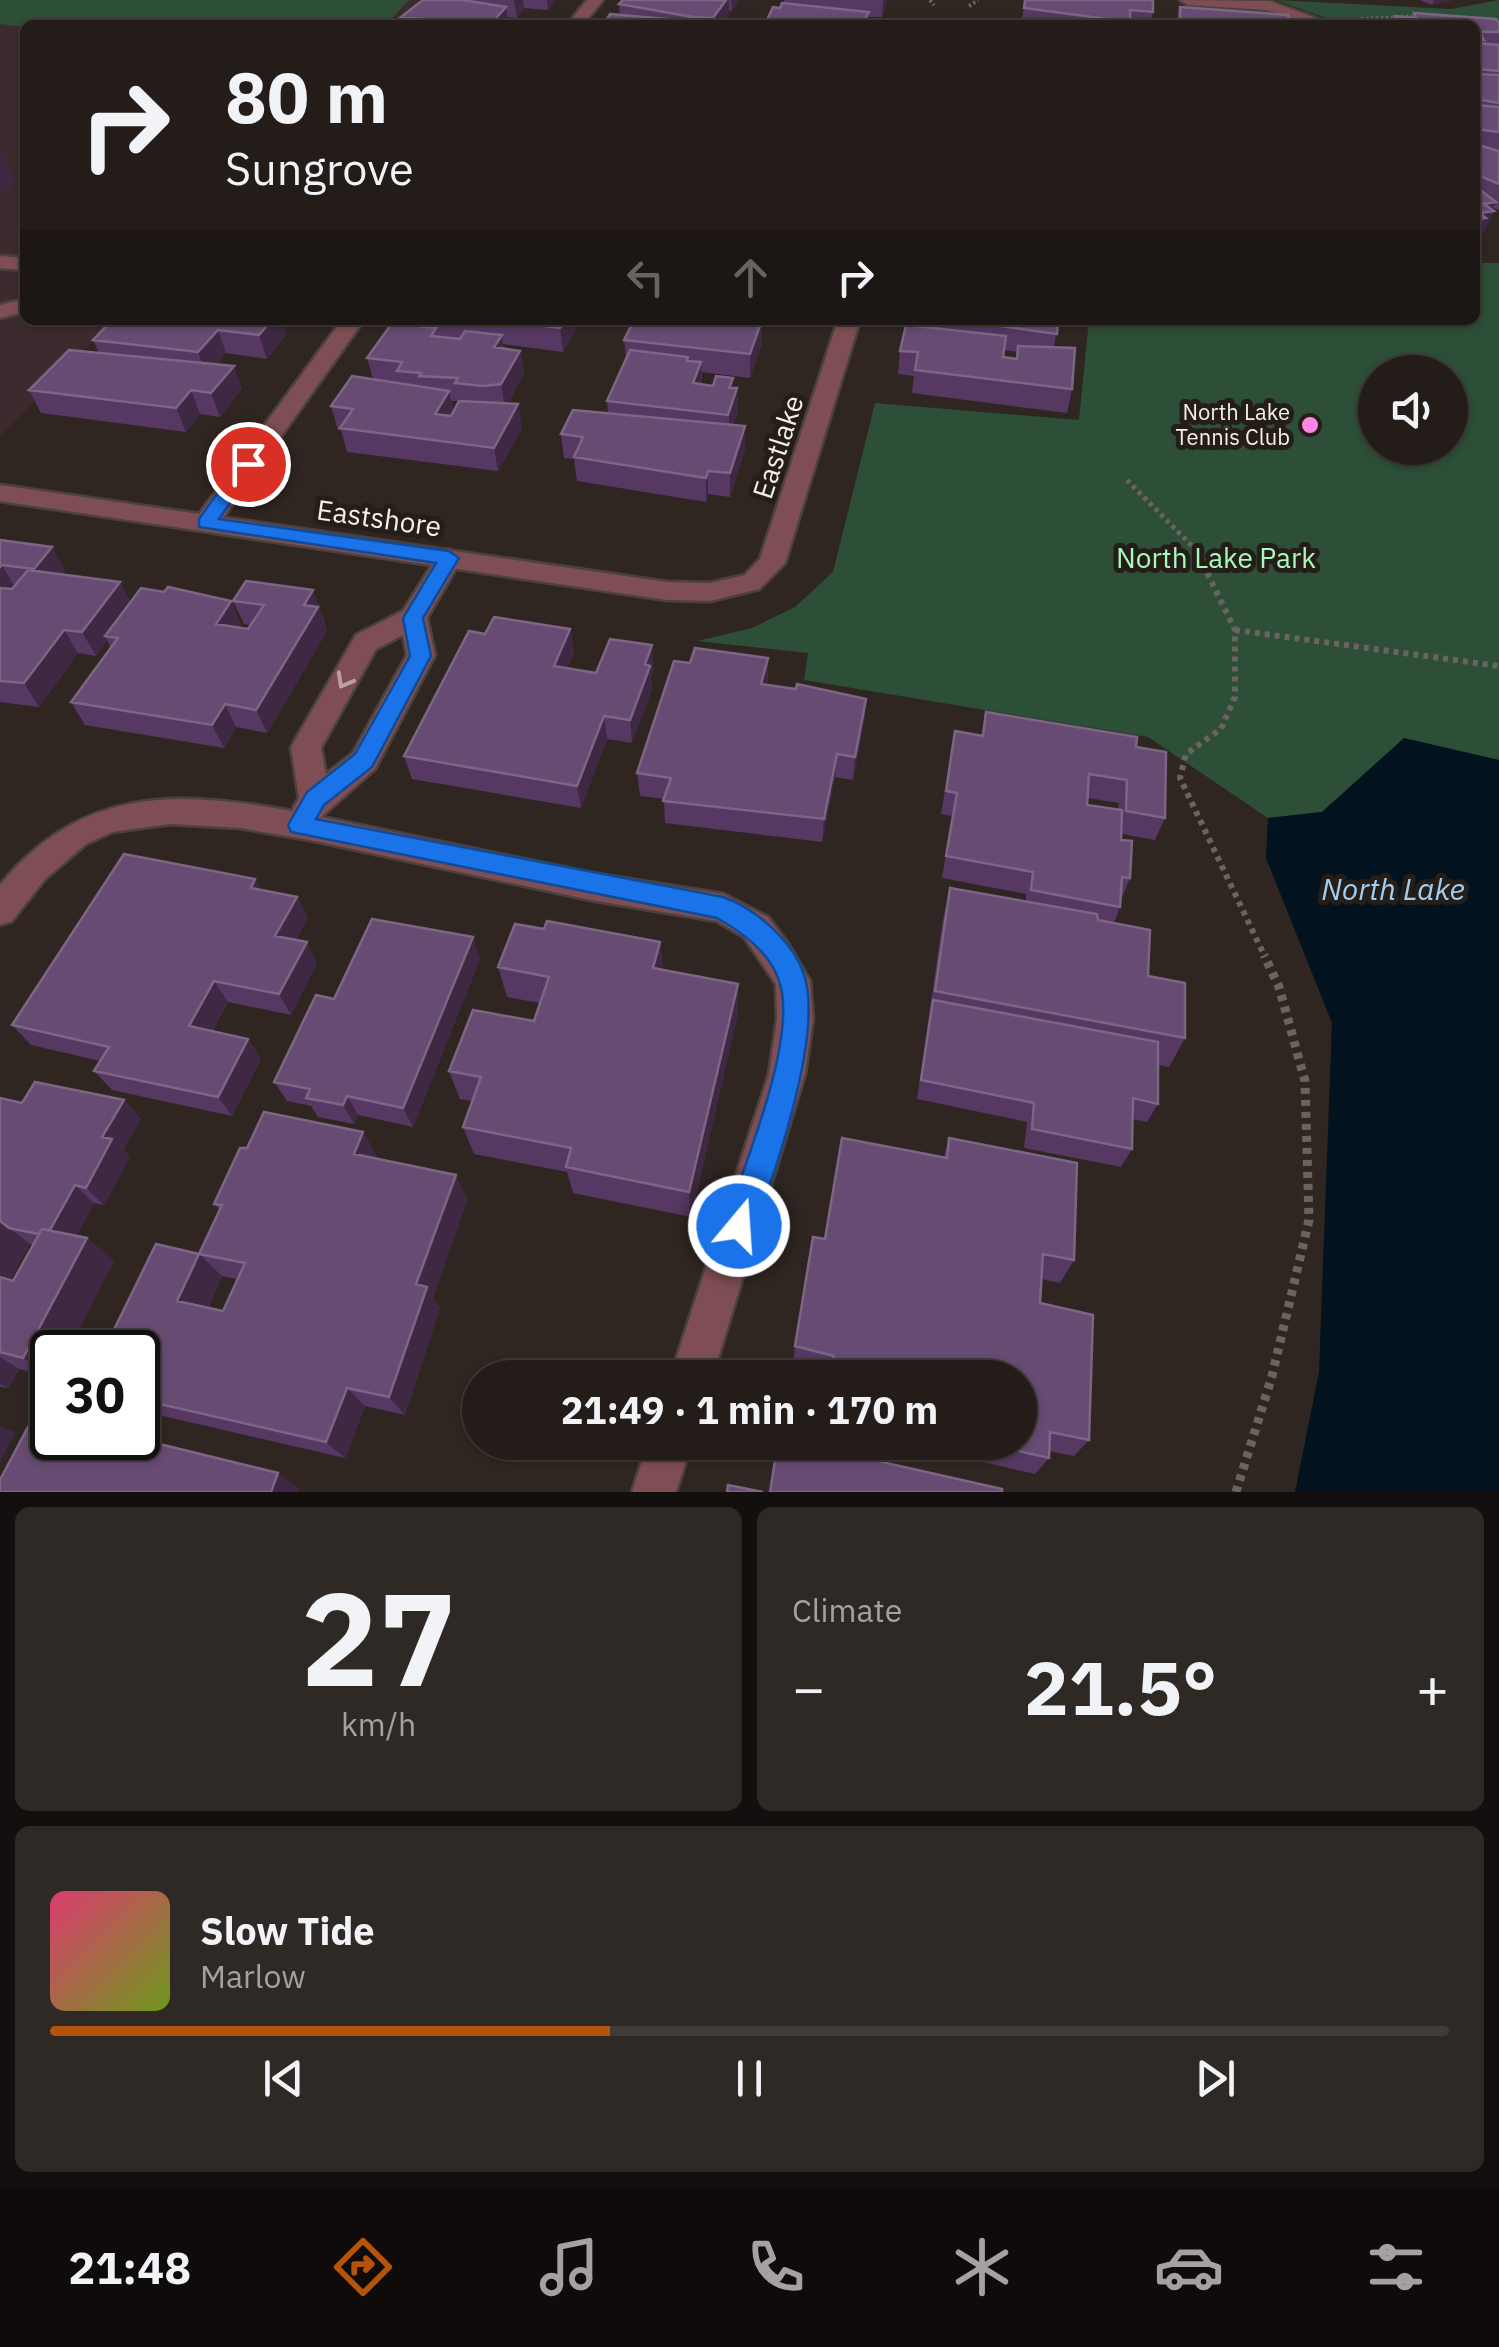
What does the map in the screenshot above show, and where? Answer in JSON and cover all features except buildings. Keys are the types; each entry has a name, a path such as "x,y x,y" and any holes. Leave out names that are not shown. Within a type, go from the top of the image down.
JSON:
{"street":[{"path":"579,20 596,0"},
{"path":"1188,0 1269,6 1314,20"},
{"path":"206,523 349,325"},
{"name":"Eastlake","path":"750,583 772,563 847,325"},
{"name":"Eastshore","path":"0,493 667,591 710,592 750,583"},
{"path":"307,812 306,748 366,642 413,618 449,558"},
{"path":"307,812 364,761 421,656 413,618"},
{"path":"0,911 36,864 70,838 108,820 144,814 307,812 723,908 756,927 793,982 795,1019 788,1074 697,1360"},
{"path":"654,1492 664,1460"}],"path":[{"path":"970,6 978,0"},
{"path":"1378,20 1429,16"},
{"path":"1127,480 1193,545 1235,630 1235,697 1221,729 1186,754 1180,778 1279,987 1306,1081 1309,1220 1272,1376 1236,1492"},
{"path":"1235,630 1499,666"}],"shaded area":[{"path":"0,0 421,0 402,20 20,20 20,325 108,325 0,437"}],"green space":[{"path":"0,0 409,0 391,20 20,20 20,26 0,24"},
{"path":"1276,0 1451,9 1499,0 1499,35 1480,27 1480,20 1331,20"},
{"name":"North Lake Park","path":"1480,263 1499,263 1499,760 1404,739 1322,812 1268,818 1148,737 804,680 808,653 697,641 752,628 795,607 833,572 875,403 1079,420 1088,325 1480,325"}],"water":[{"name":"North Lake","path":"1404,738 1499,760 1499,1492 1295,1492 1319,1372 1332,1023 1266,858 1268,818 1322,812"}],"place":[{"name":"North Lake Tennis Club","path":"1310,425"}],"route":[{"path":"248,464 206,523 449,558 413,618 421,656 364,761 315,799 300,825 723,908 756,927 775,953 793,982 795,1019 788,1074 739,1226"}]}
